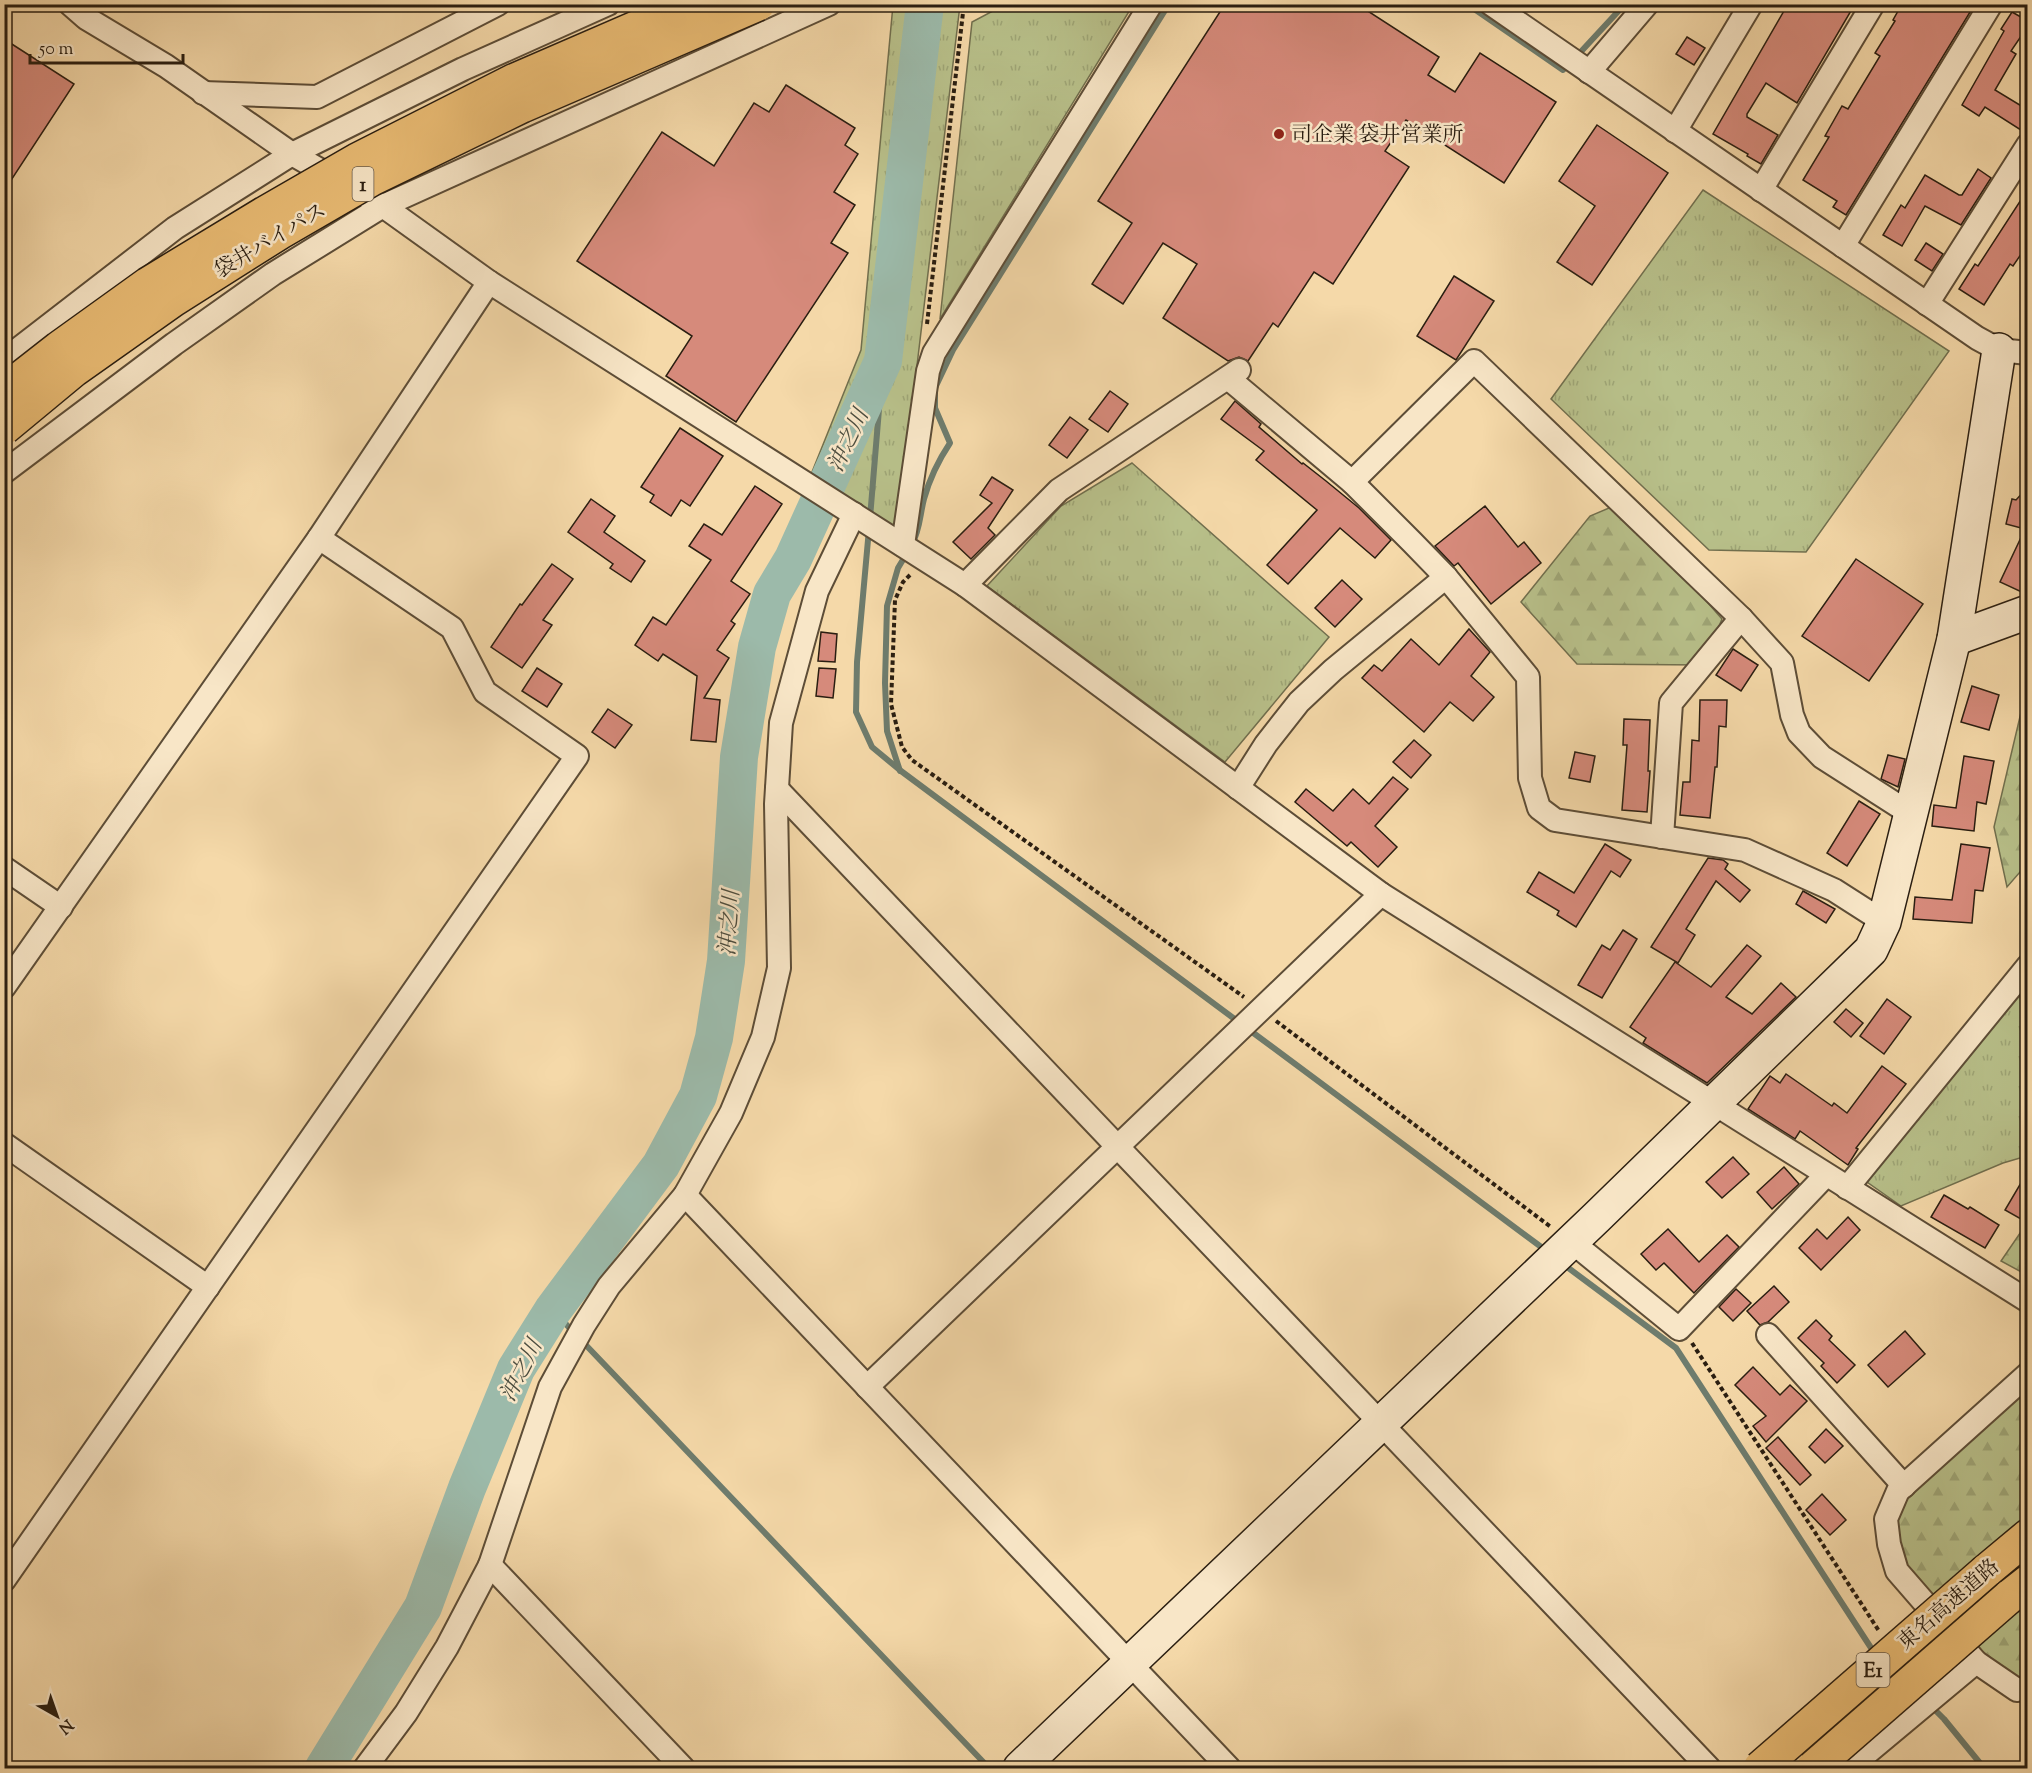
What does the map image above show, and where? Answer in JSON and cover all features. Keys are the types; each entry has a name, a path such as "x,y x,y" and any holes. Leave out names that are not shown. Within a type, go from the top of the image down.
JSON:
{"highway":[{"name":"袋井バイパス","path":"4,391 148,284 357,160 513,81 691,4"},
{"name":"袋井バイパス","path":"4,428 74,370 172,300 279,233 372,179 522,106 758,4"},
{"name":"東名高速道路","path":"1760,1768 2028,1536"},
{"name":"東名高速道路","path":"1813,1768 2018,1590"}],"street":[{"path":"203,93 317,97 498,4"},
{"path":"4,360 175,228 292,154 463,69 608,4"},
{"path":"4,472 174,344 255,287 383,206 829,4"},
{"path":"903,545 928,371 934,353 1151,4"},
{"path":"1020,1768 1561,1252 1871,950 1884,922 1954,639 2013,352 1977,338 1491,4"},
{"path":"1589,72 1647,4"},
{"path":"1675,131 1751,4"},
{"path":"1761,190 1873,4"},
{"path":"1843,246 1990,4"},
{"path":"75,6 86,18 166,66 292,154 383,206 489,282 965,585 1381,894 2028,1301"},
{"path":"1927,304 2027,146"},
{"path":"4,987 319,538 489,282"},
{"path":"1352,482 1474,361 1741,618 1782,663 1792,715 1799,733 1822,757 1911,814"},
{"path":"965,585 1059,490 1233,374 1352,482 1446,577 1528,677 1530,778 1539,808 1555,820 1745,850 1834,890 1884,922"},
{"path":"365,1768 406,1713 447,1647 490,1565 550,1387 584,1325 609,1286 685,1195 731,1113 763,1037 779,968 777,789 781,723 817,591 854,514"},
{"path":"4,1580 577,756 485,692 452,628 319,538"},
{"path":"1238,788 1266,744 1299,702 1333,670 1446,577"},
{"path":"1954,639 2028,612"},
{"path":"1662,837 1671,703 1741,618"},
{"path":"777,789 1709,1768"},
{"path":"4,868 61,907"},
{"path":"867,1387 1381,894"},
{"path":"1847,1188 2028,966"},
{"path":"4,1144 208,1287"},
{"path":"1561,1252 1678,1329 1826,1175"},
{"path":"685,1195 1229,1768"},
{"path":"1768,1335 1904,1486"},
{"path":"2028,1374 1898,1491 1886,1519 1888,1544 1897,1571 1976,1662 2017,1690 2028,1689"},
{"path":"490,1565 683,1768"},
{"path":"1849,1768 1976,1662"}],"path":[{"path":"927,325 964,4"},
{"path":"924,559 903,582 896,600 891,704 902,747 912,760 1258,1011 1561,1252"},
{"path":"1678,1329 1695,1346 1886,1639"}],"green space":[{"path":"1006,4 1133,5 940,319 972,22"},
{"path":"893,5 960,5 897,533 812,472 861,350"},
{"path":"1703,190 1949,351 1806,552 1709,550 1551,399"},
{"path":"1132,463 1329,637 1225,762 987,586 1061,506"},
{"path":"1621,503 1722,619 1703,665 1577,664 1521,602 1590,516"},
{"path":"2027,687 2027,864 2007,887 1994,827"},
{"path":"2027,957 2027,1156 2003,1163 1901,1206 1867,1182"},
{"path":"2027,1223 2027,1275 2001,1261"},
{"path":"2027,1374 2027,1684 2005,1682 1897,1571 1898,1491"}],"building":[{"path":"1225,4 1357,4 1439,57 1428,75 1455,92 1480,53 1556,102 1504,183 1406,120 1385,151 1409,167 1333,284 1314,272 1278,327 1273,323 1248,361 1239,357 1228,361 1163,318 1197,264 1163,243 1123,304 1092,284 1132,223 1098,201"},
{"path":"1788,4 1855,4 1797,103 1766,83 1747,114 1747,117 1778,135 1761,164 1713,134"},
{"path":"1902,4 1975,4 1846,215 1833,207 1837,201 1803,180 1829,137 1825,136 1842,106 1848,109 1880,56 1875,53 1895,21 1893,20"},
{"path":"2012,12 2028,21 2028,26 2011,51 2016,54 1995,90 2028,110 2028,132 2024,132 1985,107 1979,116 1962,105 2004,31 2001,29"},
{"path":"1687,37 1705,48 1694,65 1676,54"},
{"path":"4,39 74,84 4,191"},
{"path":"786,85 855,128 845,145 858,154 834,192 855,205 831,243 848,253 736,422 666,376 692,336 577,261 662,132 714,166 754,103 769,112"},
{"path":"1597,125 1668,173 1592,285 1557,262 1595,206 1559,181"},
{"path":"1978,169 1991,178 1961,225 1925,206 1902,246 1883,235 1901,205 1905,208 1925,175 1962,195"},
{"path":"2028,189 2028,244 2013,266 2010,264 1984,305 1959,289 1975,264 1978,266"},
{"path":"1926,243 1943,254 1932,271 1915,260"},
{"path":"1454,276 1494,301 1456,360 1417,336"},
{"path":"1110,391 1128,404 1108,432 1089,419"},
{"path":"1235,401 1261,424 1259,427 1359,508 1391,540 1375,558 1340,528 1288,584 1267,565 1317,510 1256,460 1264,451 1221,419"},
{"path":"1070,417 1088,430 1067,458 1049,445"},
{"path":"680,428 723,456 690,506 681,500 671,516 650,502 654,495 641,487"},
{"path":"992,477 1013,490 988,528 995,535 971,559 953,542 992,503 980,495"},
{"path":"755,486 782,504 731,581 750,594 731,621 735,624 717,650 729,658 704,698 720,700 716,742 691,740 697,676 663,654 658,661 635,645 653,617 666,625 711,560 689,546 704,524 722,535"},
{"path":"2028,487 2028,594 2026,594 2000,582 2025,529 2006,524 2012,499 2016,500"},
{"path":"591,499 615,516 604,532 645,561 631,582 610,568 613,564 568,532"},
{"path":"1485,506 1518,547 1524,542 1541,563 1491,604 1458,563 1454,566 1435,546"},
{"path":"1856,559 1923,604 1869,681 1802,636"},
{"path":"552,564 573,579 543,620 552,625 522,668 491,647 520,604 522,605"},
{"path":"1342,580 1362,599 1335,627 1315,608"},
{"path":"1469,629 1490,652 1471,676 1494,697 1473,721 1450,702 1424,732 1362,678 1374,665 1382,671 1411,639 1439,665"},
{"path":"821,632 837,634 835,662 818,661"},
{"path":"1733,649 1758,665 1741,691 1716,675"},
{"path":"537,668 562,684 547,707 522,691"},
{"path":"819,668 836,669 833,698 816,696"},
{"path":"1972,686 1999,695 1989,730 1961,722"},
{"path":"1700,700 1727,700 1726,727 1719,726 1717,767 1715,767 1710,818 1680,815 1683,782 1690,782 1692,740 1699,741"},
{"path":"608,709 632,725 615,748 592,732"},
{"path":"1624,719 1650,720 1647,812 1622,810 1627,745 1623,745"},
{"path":"1414,740 1431,755 1411,778 1393,762"},
{"path":"1575,752 1595,756 1590,782 1569,778"},
{"path":"1888,755 1905,759 1898,787 1881,779"},
{"path":"1964,756 1994,761 1986,804 1977,802 1974,831 1932,826 1934,805 1956,808"},
{"path":"1393,777 1408,789 1375,826 1397,847 1378,867 1351,842 1347,846 1295,802 1306,789 1333,811 1353,789 1369,804"},
{"path":"1859,801 1880,814 1847,866 1827,853"},
{"path":"1605,844 1631,860 1620,877 1611,871 1576,927 1557,915 1559,911 1527,892 1539,872 1574,893"},
{"path":"1961,844 1990,848 1983,891 1975,890 1972,923 1913,919 1915,897 1952,900"},
{"path":"1708,858 1723,860 1728,864 1725,869 1750,890 1740,902 1716,881 1686,929 1695,935 1678,963 1651,947"},
{"path":"1803,891 1835,909 1826,923 1796,904"},
{"path":"1623,930 1637,939 1602,998 1578,985 1602,945 1610,950"},
{"path":"1747,945 1761,956 1726,997 1752,1014 1781,983 1796,997 1707,1083 1643,1043 1646,1038 1630,1027 1675,962 1711,987"},
{"path":"1887,999 1911,1017 1884,1054 1860,1036"},
{"path":"1846,1009 1863,1023 1851,1037 1834,1022"},
{"path":"1882,1066 1906,1084 1856,1148 1858,1149 1848,1165 1800,1131 1795,1139 1748,1109 1770,1076 1780,1083 1786,1074 1832,1106 1834,1103 1847,1113"},
{"path":"1733,1157 1749,1174 1722,1198 1706,1182"},
{"path":"1784,1167 1799,1184 1772,1209 1757,1192"},
{"path":"2028,1171 2028,1223 2005,1210"},
{"path":"1944,1195 1968,1209 1970,1207 1999,1225 1985,1248 1931,1217"},
{"path":"1848,1217 1860,1230 1821,1270 1799,1248 1817,1229 1827,1239"},
{"path":"1668,1229 1699,1262 1727,1235 1739,1247 1694,1293 1664,1263 1656,1270 1641,1254"},
{"path":"1774,1286 1789,1302 1768,1322 1760,1325 1747,1311"},
{"path":"1736,1289 1751,1303 1733,1321 1719,1307"},
{"path":"1816,1320 1832,1336 1829,1340 1855,1365 1837,1383 1821,1366 1824,1363 1798,1338"},
{"path":"1905,1331 1925,1354 1888,1387 1868,1365"},
{"path":"1753,1367 1780,1395 1790,1385 1807,1401 1766,1442 1753,1426 1766,1416 1735,1385"},
{"path":"1826,1429 1843,1446 1825,1463 1809,1447"},
{"path":"1778,1437 1811,1475 1800,1485 1766,1448"},
{"path":"1822,1494 1846,1520 1830,1535 1806,1510"}],"waterway":[{"name":"沖之川","path":"324,1768 423,1607 467,1488 516,1369 553,1310 661,1165 698,1096 714,1038 726,961 739,757 757,647 772,594 793,559 883,361 925,4"},
{"path":"912,544 929,484 950,443 935,408 935,388 953,350 1169,4"},
{"path":"1467,4 1563,70 1569,64"},
{"path":"1576,57 1625,4"},
{"path":"870,518 883,361"},
{"path":"869,529 857,662 856,712 872,747 901,771 1240,1023"},
{"path":"900,771 887,731 885,683 887,606 898,568 907,553"},
{"path":"1248,1029 1548,1252"},
{"path":"1563,1264 1676,1348 1875,1654"},
{"path":"553,1310 575,1334"},
{"path":"582,1341 989,1768"},
{"path":"1931,1706 1984,1768"}],"place":[{"name":"司企業 袋井営業所","path":"1279,134"}]}
